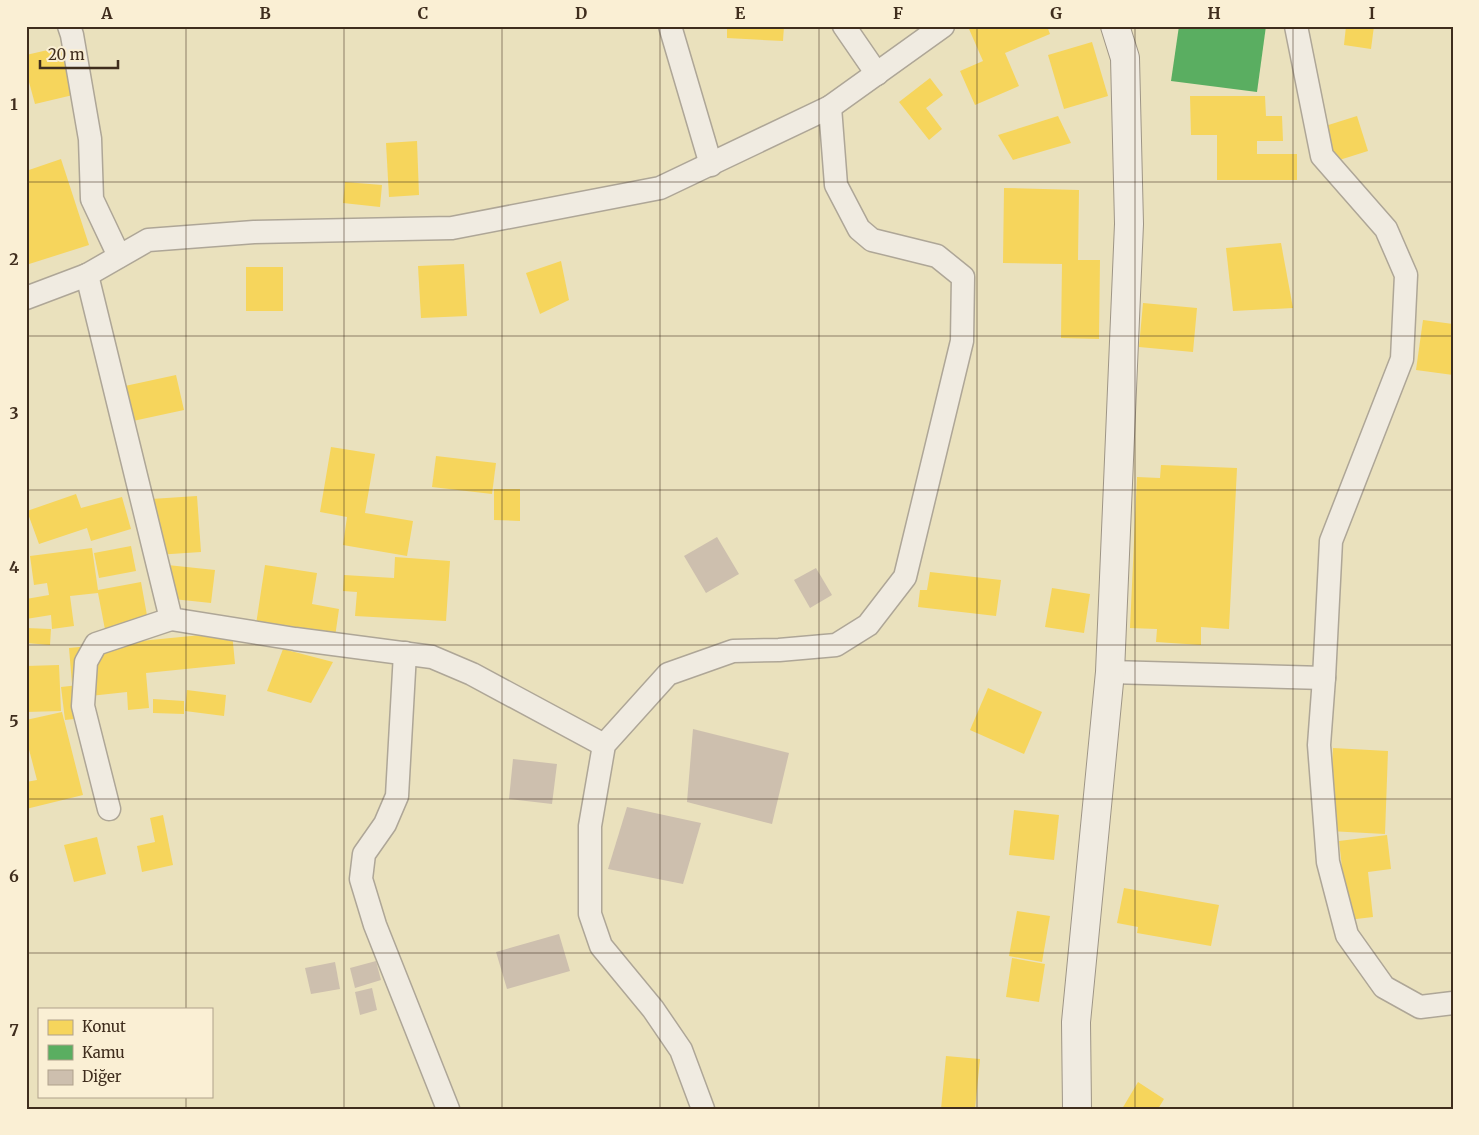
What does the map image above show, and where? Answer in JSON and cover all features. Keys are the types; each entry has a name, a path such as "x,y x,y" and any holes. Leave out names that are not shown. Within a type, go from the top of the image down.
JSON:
{"main road":[{"path":"1077,1109 1076,1022 1110,672 1129,224 1125,58 1115,26"}],"street":[{"path":"69,26 90,139 92,199 119,256"},
{"path":"670,26 710,164"},
{"path":"844,26 877,74"},
{"path":"26,298 87,275 148,240 254,232 452,228 660,188 830,107 943,26"},
{"path":"1296,26 1322,156 1386,229 1406,275 1402,359 1331,541 1320,745 1328,862 1347,935 1384,987 1420,1007 1453,1003"},
{"path":"703,1109 681,1050 653,1009 601,946 590,914 590,826 604,745 668,674 733,651 779,650 836,645 868,625 905,577 962,341 963,277 938,256 872,240 859,228 836,185 830,107"},
{"path":"87,275 171,619"},
{"path":"109,809 83,706 86,662 96,644 171,619 295,639 432,656 472,674 604,745"},
{"path":"405,653 397,796 385,824 364,854 361,879 375,925 448,1109"},
{"path":"1110,672 1324,678"}],"shaded area":[{"path":"26,26 1453,26 1453,1109 26,1109"}],"building: Konut":[{"path":"727,26 784,26 783,41 727,38"},
{"path":"975,26 1047,26 1050,34 1005,53 1019,86 975,105 960,71 983,61 969,29"},
{"path":"1346,26 1374,26 1371,49 1344,45"},
{"path":"1092,42 1108,96 1064,109 1048,55"},
{"path":"61,47 73,95 35,104 26,71 26,55"},
{"path":"930,78 943,95 926,108 942,129 929,140 899,102"},
{"path":"1190,96 1265,96 1266,116 1282,116 1283,141 1257,141 1257,154 1297,154 1297,180 1217,180 1217,135 1191,135"},
{"path":"1058,116 1071,143 1013,160 998,135"},
{"path":"1357,116 1368,151 1333,162 1322,127"},
{"path":"417,141 419,195 389,197 386,143"},
{"path":"61,159 89,245 26,265 26,171"},
{"path":"345,182 382,185 380,207 343,203"},
{"path":"1004,188 1079,190 1078,260 1100,260 1099,339 1061,338 1062,264 1003,263"},
{"path":"1281,243 1293,308 1233,311 1226,248"},
{"path":"561,261 569,300 540,314 526,273"},
{"path":"464,264 467,316 421,318 418,266"},
{"path":"246,267 283,267 283,311 246,311"},
{"path":"1143,303 1197,308 1193,352 1139,347"},
{"path":"1423,320 1453,324 1453,375 1416,370"},
{"path":"176,375 184,410 133,421 125,386"},
{"path":"331,447 375,454 365,513 413,521 407,556 343,545 347,517 320,512"},
{"path":"436,456 496,463 492,494 432,487"},
{"path":"1161,465 1237,468 1229,629 1201,627 1201,645 1156,642 1157,629 1130,628 1137,477 1160,478"},
{"path":"494,489 520,489 520,521 494,520"},
{"path":"76,494 81,508 122,497 131,529 91,541 87,528 39,544 27,511"},
{"path":"197,496 201,552 156,555 151,499"},
{"path":"131,546 136,571 99,578 94,553"},
{"path":"92,548 98,590 141,582 150,632 107,640 98,593 70,596 74,626 52,629 51,615 26,619 26,599 49,595 47,583 34,585 30,556"},
{"path":"395,557 450,561 446,621 355,616 357,592 343,591 344,575 394,578"},
{"path":"158,564 215,570 211,603 154,597"},
{"path":"265,565 317,573 312,604 339,609 334,644 255,631"},
{"path":"930,572 1001,580 996,616 918,607 920,590 927,590"},
{"path":"1052,588 1090,594 1084,633 1045,627"},
{"path":"26,628 51,629 50,645 26,643"},
{"path":"232,632 235,664 146,673 149,708 128,710 127,692 90,696 89,682 72,684 69,648"},
{"path":"283,649 333,662 311,703 267,691"},
{"path":"59,665 61,711 26,712 26,666"},
{"path":"88,684 92,717 65,720 61,687"},
{"path":"988,688 1042,712 1024,754 970,730"},
{"path":"187,690 226,695 224,716 185,711"},
{"path":"153,699 184,701 184,714 153,713"},
{"path":"62,712 83,795 26,809 26,782 37,780 26,738 26,720"},
{"path":"1333,748 1388,751 1385,834 1329,831"},
{"path":"1014,810 1059,815 1054,860 1009,855"},
{"path":"163,815 173,865 142,872 137,846 155,842 150,818"},
{"path":"1387,835 1391,869 1368,872 1373,917 1348,920 1339,841"},
{"path":"97,837 106,874 74,882 64,845"},
{"path":"1124,888 1219,905 1211,946 1137,933 1138,927 1117,923"},
{"path":"1017,911 1050,916 1042,962 1009,956"},
{"path":"1012,958 1045,964 1039,1002 1006,997"},
{"path":"946,1056 980,1059 975,1109 941,1109"},
{"path":"1138,1082 1164,1099 1158,1109 1122,1109"}],"building: Kamu":[{"path":"1179,26 1266,26 1257,92 1171,81"}],"building: Diğer":[{"path":"717,537 739,574 706,593 684,556"},
{"path":"816,568 832,595 810,608 794,580"},
{"path":"693,729 789,753 772,824 687,802"},
{"path":"513,759 557,764 552,804 509,799"},
{"path":"627,807 701,823 683,884 608,869"},
{"path":"559,934 570,971 507,989 496,952"},
{"path":"376,961 381,980 355,988 350,968"},
{"path":"335,962 340,989 311,994 305,968"},
{"path":"372,988 377,1010 360,1015 355,992"}]}
